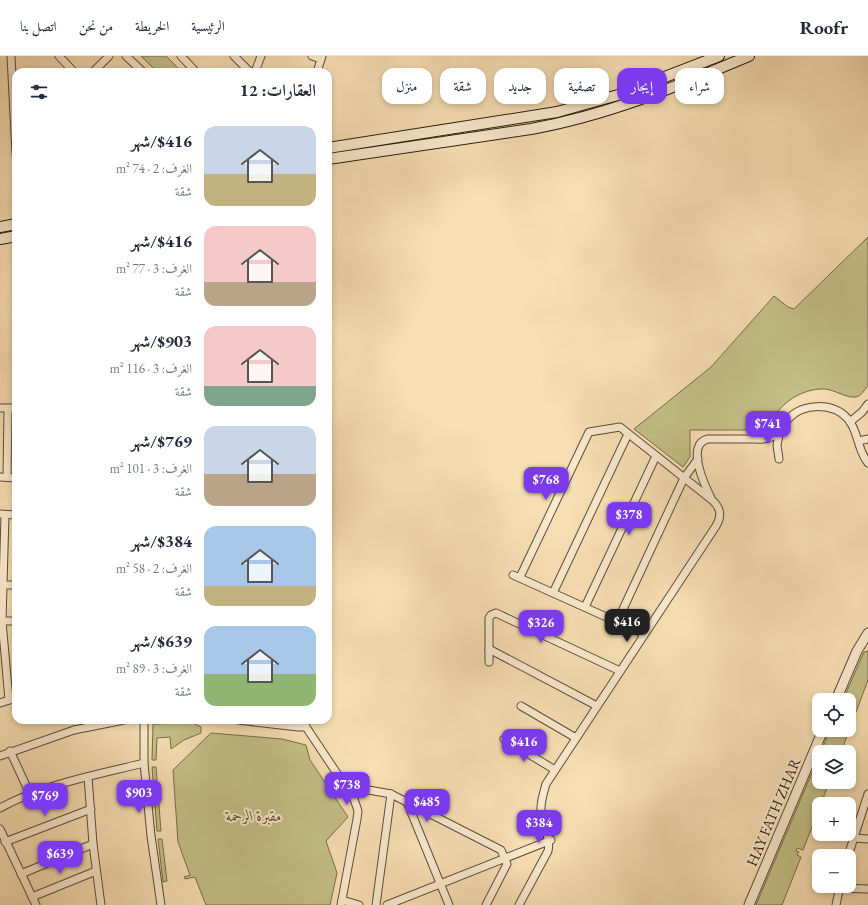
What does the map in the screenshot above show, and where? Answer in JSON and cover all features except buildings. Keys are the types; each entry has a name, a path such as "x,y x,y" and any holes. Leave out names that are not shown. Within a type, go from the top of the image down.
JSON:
{"main road":[{"path":"690,68 719,56"},
{"path":"720,68 745,57"},
{"path":"332,147 542,115 618,95 675,74"},
{"path":"332,158 544,127 620,106 675,86"},
{"path":"542,115 544,127"},
{"path":"0,227 12,225"},
{"path":"0,239 12,237"}],"street":[{"path":"11,56 12,76"},
{"path":"59,56 70,68"},
{"path":"97,68 109,56"},
{"path":"126,56 138,68"},
{"path":"180,56 192,68"},
{"path":"234,56 246,68"},
{"path":"256,68 261,56"},
{"path":"312,56 321,58 318,68"},
{"path":"850,422 862,412 868,404"},
{"path":"779,459 777,445 780,432 788,419 799,411 811,407 824,407 836,411 847,418 855,429 860,449 868,463"},
{"path":"0,408 12,408"},
{"path":"3,477 8,408"},
{"path":"519,905 548,851 550,840 541,813 541,802 546,784 719,521 720,515 719,509 712,500 620,427 589,432 516,576 644,634"},
{"path":"712,500 702,476 698,459 699,444 704,440 767,438 780,432"},
{"path":"553,593 628,434"},
{"path":"859,441 868,439"},
{"path":"585,607 656,456"},
{"path":"617,622 684,478 698,459"},
{"path":"0,703 12,699 1,621 3,515"},
{"path":"1,585 12,585"},
{"path":"489,662 489,618 491,615 496,613 620,671"},
{"path":"1,621 12,621"},
{"path":"839,693 857,651 868,633"},
{"path":"489,649 597,706"},
{"path":"521,706 576,738"},
{"path":"0,756 10,751 74,730 104,724"},
{"path":"144,724 144,763 151,836 161,905"},
{"path":"280,724 298,727 302,724"},
{"path":"305,724 354,799 358,811 342,903 359,905"},
{"name":"HAY FATH ZHAR","path":"749,905 820,737"},
{"path":"504,739 555,770"},
{"path":"10,751 30,794"},
{"path":"0,808 30,794 144,763"},
{"path":"88,777 93,844 101,905"},
{"path":"350,793 364,789 391,794 501,850 507,864 486,905"},
{"path":"376,905 391,794"},
{"path":"856,832 868,794"},
{"path":"407,802 449,905"},
{"path":"5,842 91,809"},
{"path":"0,829 36,905"},
{"path":"856,838 868,839"},
{"path":"387,905 550,840"},
{"path":"21,874 93,844"},
{"path":"32,897 96,871"},
{"path":"856,888 868,889"},
{"path":"836,905 839,893"}],"green space":[{"path":"141,56 166,56 178,68 153,68"},
{"path":"868,237 868,385 861,394 857,397 852,397 825,389 816,389 798,395 776,413 768,430 690,430 690,457 683,467 634,429 711,367 774,296 788,307 794,309"},
{"path":"868,651 868,680 856,712 856,693 846,693 864,652"},
{"path":"153,724 195,724 201,727 201,733 184,740 171,749 170,737 157,738 156,760 152,760"},
{"name":"مقبرة الرحمة","path":"211,733 282,739 306,745 310,760 348,817 326,841 337,873 330,905 206,905 195,877 185,879 184,877 190,875 178,842 173,770"},
{"path":"827,737 847,737 844,745 824,745"},
{"path":"152,767 156,767 161,831 157,831"},
{"path":"812,773 812,789 826,789 824,797 812,797 812,827 803,850 797,848 796,851 799,852 797,855 801,857 782,905 756,905"},
{"path":"158,839 162,839 167,881 163,882"}]}
